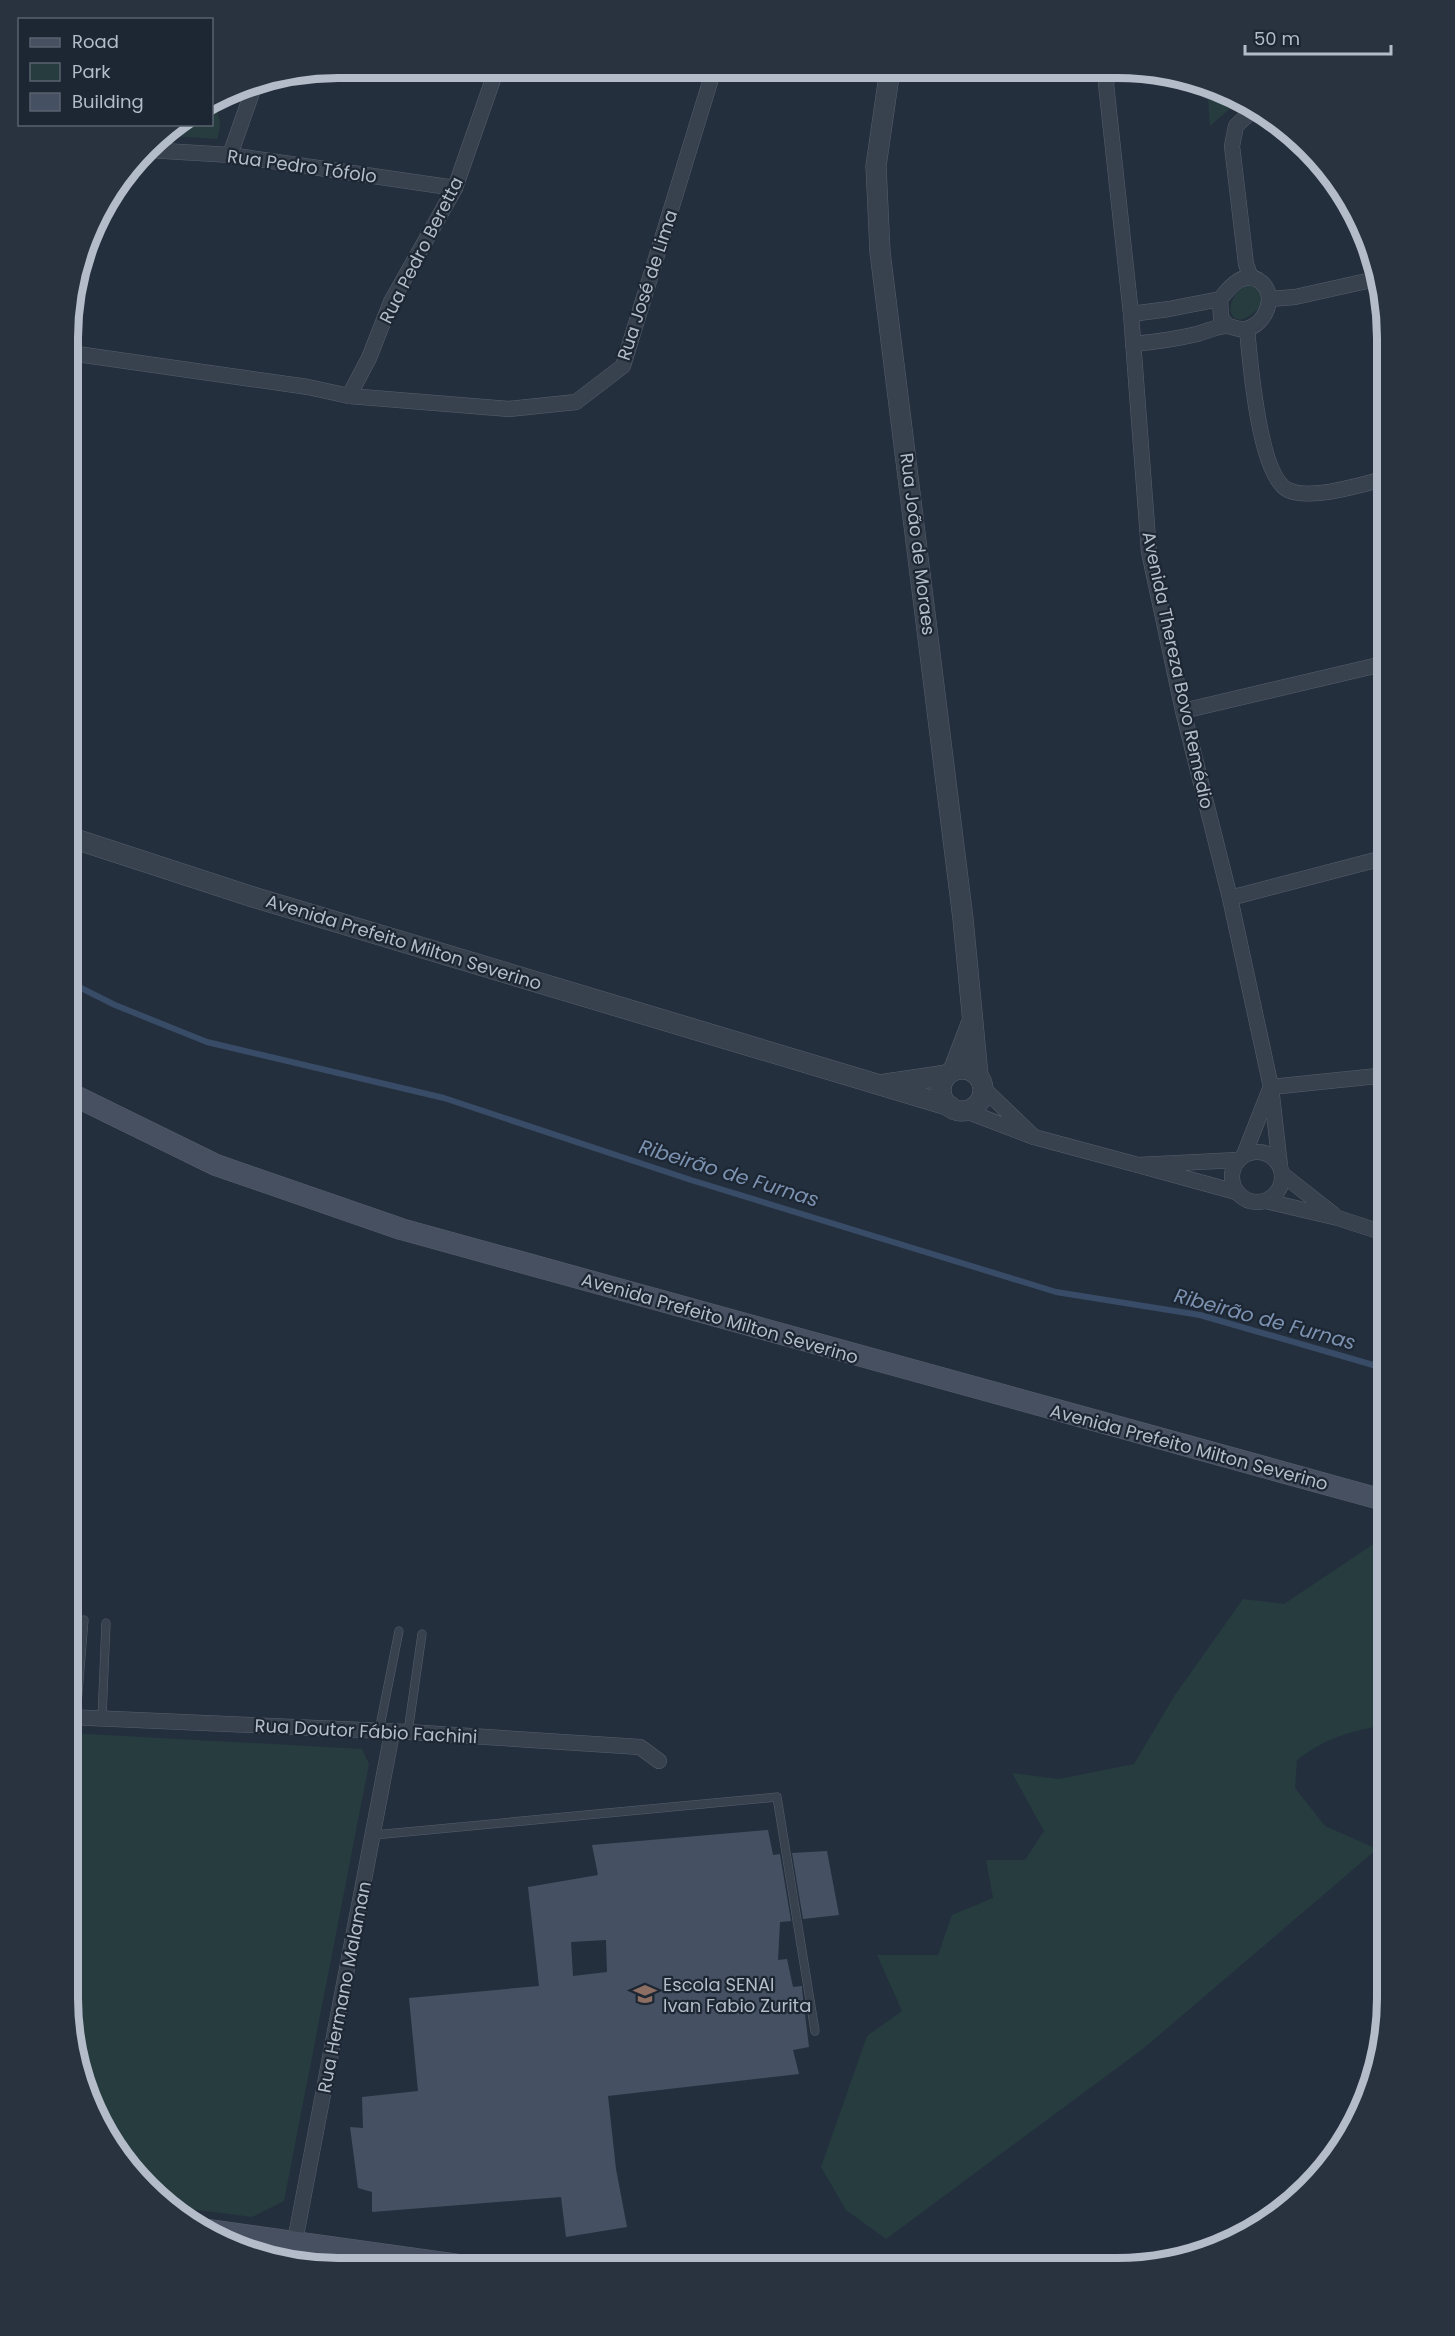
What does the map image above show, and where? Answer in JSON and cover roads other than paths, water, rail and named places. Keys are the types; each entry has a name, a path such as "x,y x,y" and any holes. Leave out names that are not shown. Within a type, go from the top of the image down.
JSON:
{"main road":[{"name":"Avenida Prefeito Milton Severino","path":"78,1098 216,1165 401,1229 1377,1498"},
{"path":"225,2232 412,2258"}],"street":[{"name":"Rua Pedro Beretta","path":"349,396 369,358 391,302 455,188 494,78"},
{"name":"Rua José de Lima","path":"78,354 296,385 349,396 509,409 576,402 623,366 711,78"},
{"name":"Rua João de Moraes","path":"889,78 876,166 880,252 924,595 981,1082"},
{"name":"Avenida Thereza Bovo Remédio","path":"1108,78 1106,84 1131,314 1149,552 1184,711 1230,898 1271,1087 1281,1170"},
{"path":"230,154 249,94"},
{"path":"1249,114 1236,126 1232,146 1246,264 1251,278"},
{"name":"Rua Pedro Tófolo","path":"158,150 230,154 455,188"},
{"path":"1251,278 1260,282 1267,289 1270,299 1268,309 1255,324 1247,329 1237,330 1228,326 1221,318 1218,309 1220,299 1233,283 1251,278"},
{"path":"1270,299 1295,297 1370,280"},
{"path":"1131,314 1220,299"},
{"path":"1133,344 1171,340 1228,326"},
{"path":"1247,329 1251,374 1267,462 1275,477 1288,490 1317,494 1377,480"},
{"path":"1184,711 1377,665"},
{"name":"Avenida Prefeito Milton Severino","path":"78,840 253,897 957,1108 1034,1137 1236,1192 1249,1201 1266,1201 1338,1218 1377,1231"},
{"path":"1230,898 1377,860"},
{"name":"Rua João de Moraes","path":"950,1073 973,1019"},
{"name":"Avenida Prefeito Milton Severino","path":"878,1086 966,1069 1034,1137"},
{"path":"950,1073 941,1088 945,1101 957,1108 970,1109 980,1101 981,1082"},
{"path":"1236,1192 1231,1176 1271,1087 1377,1076"},
{"name":"Avenida Prefeito Milton Severino","path":"1138,1165 1240,1158 1256,1151 1268,1154 1281,1170 1338,1218"},
{"path":"1266,1201 1278,1190 1281,1170"},
{"name":"Rua Doutor Fábio Fachini","path":"78,1718 393,1732 640,1747 659,1761"},
{"name":"Rua Hermano Malaman","path":"296,2241 393,1732"}],"lane":[{"path":"78,1669 84,1620"},
{"path":"102,1718 106,1623"},
{"path":"393,1732 399,1631"},
{"path":"393,1732 422,1634"},
{"path":"374,1835 777,1797 815,2031"}],"waterway":[{"name":"Ribeirão de Furnas","path":"78,986 115,1005 207,1042 444,1098 691,1180 1056,1292 1200,1315 1377,1366"}],"place":[{"name":"Escola SENAI Ivan Fabio Zurita","path":"645,1994"}]}
